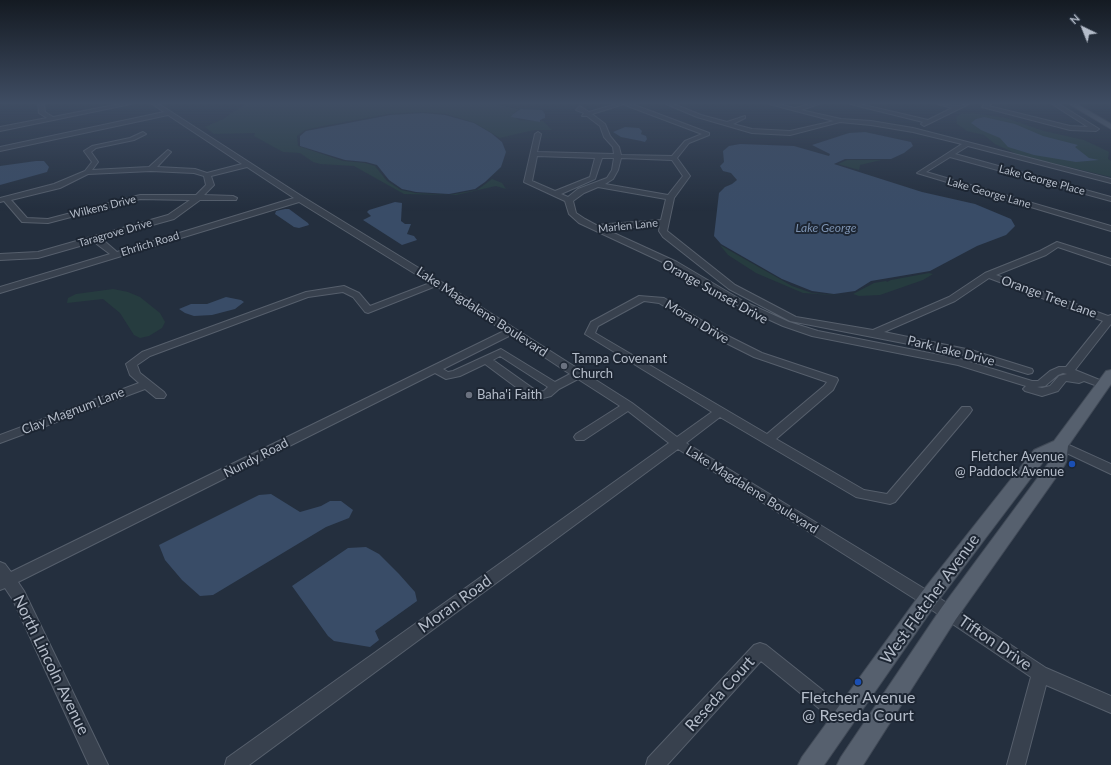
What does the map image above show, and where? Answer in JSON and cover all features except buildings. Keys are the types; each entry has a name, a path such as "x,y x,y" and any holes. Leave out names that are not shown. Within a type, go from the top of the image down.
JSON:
{"main road":[{"name":"West Fletcher Avenue","path":"849,765 949,613 1058,462 1060,445 1105,382"},
{"name":"West Fletcher Avenue","path":"810,765 928,599 1040,454 1060,445"}],"street":[{"path":"0,149 44,140"},
{"path":"87,172 95,162 86,152 94,147 129,140"},
{"name":"Lake Magdalene Boulevard","path":"210,140 300,199 436,283 628,406 677,443 949,613"},
{"path":"537,140 528,182 567,200 576,191 596,184 607,175 615,156 611,148 604,140"},
{"path":"674,158 687,142 693,140"},
{"path":"950,140 1111,181"},
{"name":"Lake George Lane","path":"967,144 920,173 1111,229"},
{"path":"151,169 168,152"},
{"path":"533,154 674,158"},
{"name":"Lake George Place","path":"950,154 1111,199"},
{"path":"554,194 593,178 599,155"},
{"path":"664,222 670,198 687,176 674,158"},
{"path":"3,200 57,186 87,172 151,169 195,170 207,175 248,164"},
{"name":"Taragrove Drive","path":"0,257 38,255 171,217 199,197 210,184 207,175"},
{"path":"596,184 670,198"},
{"name":"Wilkens Drive","path":"3,200 25,220 48,221 140,197 233,198"},
{"name":"Ehrlich Road","path":"0,290 300,199"},
{"name":"Orange Sunset Drive","path":"567,200 573,214 594,228 674,264 717,292 740,304 786,324 816,334 954,365 1042,392 1054,389 1063,378 1068,377 1105,382"},
{"name":"Marlen Lane","path":"594,228 664,222"},
{"name":"Park Lake Drive","path":"664,222 663,231 666,235 732,287 793,318 966,352 1028,371"},
{"path":"96,239 116,255"},
{"path":"875,348 874,333 952,299 988,275 1043,253 1057,244 1111,262"},
{"name":"Orange Tree Lane","path":"988,275 1110,319"},
{"path":"160,395 135,375 131,364 146,354 306,295 344,289 356,295 368,310 436,283"},
{"path":"717,292 732,287"},
{"name":"Moran Drive","path":"768,440 829,388 833,380 758,355 724,338 660,300 642,298 594,324 590,334 720,412 768,440 861,494 890,499 966,410"},
{"path":"1105,382 1069,370 1110,319"},
{"name":"Nundy Road","path":"3,577 511,331"},
{"name":"Orange Sunset Drive","path":"875,348 960,362 1036,385 1041,384 1054,373 1062,369 1069,370"},
{"path":"436,368 446,376 451,375 501,352 555,387"},
{"path":"486,360 536,396 547,394 555,387 578,374"},
{"name":"Clay Magnum Lane","path":"0,439 147,384"},
{"path":"580,437 628,406"},
{"name":"Moran Road","path":"234,765 720,412"},
{"path":"1060,445 1111,469"},
{"name":"North Lincoln Avenue","path":"3,577 19,596 99,765"},
{"name":"Tifton Drive","path":"949,613 1040,674 1111,705"},
{"name":"Reseda Court","path":"656,765 760,650 844,718"},
{"name":"Tifton Drive","path":"1016,765 1040,674"}],"green space":[{"path":"261,140 297,140 298,146 343,161 365,163 375,166 387,181 401,190 415,193 447,195 404,194 354,166 320,164 313,162 300,153 283,152"},
{"path":"990,140 1084,140 1109,152 1108,159 1111,161 1111,177 1019,155 995,144"},
{"path":"847,160 881,160 860,165 859,170 838,164"},
{"path":"492,179 502,183 506,189 496,186 456,195 451,195 477,190"},
{"path":"720,245 792,286 812,293 846,296 803,293 756,273 728,255"},
{"path":"929,273 933,274 923,280 880,295 859,296 853,294 874,283 887,282"},
{"path":"113,289 128,292 140,297 160,313 165,322 162,328 149,336 140,338 134,335 120,313 103,299 67,303 68,298 76,294"}],"water":[{"path":"300,140 499,140 502,142 506,152 501,167 485,182 475,189 449,194 416,192 402,189 389,180 377,165 366,162 345,160 300,146"},
{"path":"634,140 647,140 645,142"},
{"name":"Lake George","path":"828,140 900,140 911,142 913,146 904,153 891,159 845,159 834,164 922,192 975,204 1011,219 1015,226 1006,235 977,246 930,271 871,281 855,291 834,294 812,291 782,279 721,244 714,236 719,193 725,187 737,180 731,173 723,171 720,166 724,162 723,151 729,146 740,144 794,146 829,156 830,154 812,145"},
{"path":"1002,140 1057,140 1078,145 1075,147 1089,158 1099,160 1076,162 1034,155 1008,147"},
{"path":"44,161 49,167 47,172 0,185 0,166"},
{"path":"395,202 402,203 401,221 405,224 411,224 407,234 414,236 417,240 402,245 363,220 371,216 367,212 369,210"},
{"path":"289,209 309,225 299,228 294,227 275,214 276,211"},
{"path":"226,297 244,302 235,309 212,315 194,316 179,309 191,304 207,304"},
{"path":"271,494 300,512 321,506 330,501 341,501 353,510 349,518 326,527 213,595 200,596 182,580 165,560 159,545 259,495"},
{"path":"366,547 379,554 399,574 415,592 417,601 375,631 379,640 370,647 334,641 328,636 292,586 348,548"}],"place":[{"name":"Tampa Covenant Church","path":"564,366"},
{"name":"Baha'i Faith","path":"469,395"},
{"name":"Fletcher Avenue @ Paddock Avenue","path":"1072,464"},
{"name":"Fletcher Avenue @ Reseda Court","path":"858,682"}]}
